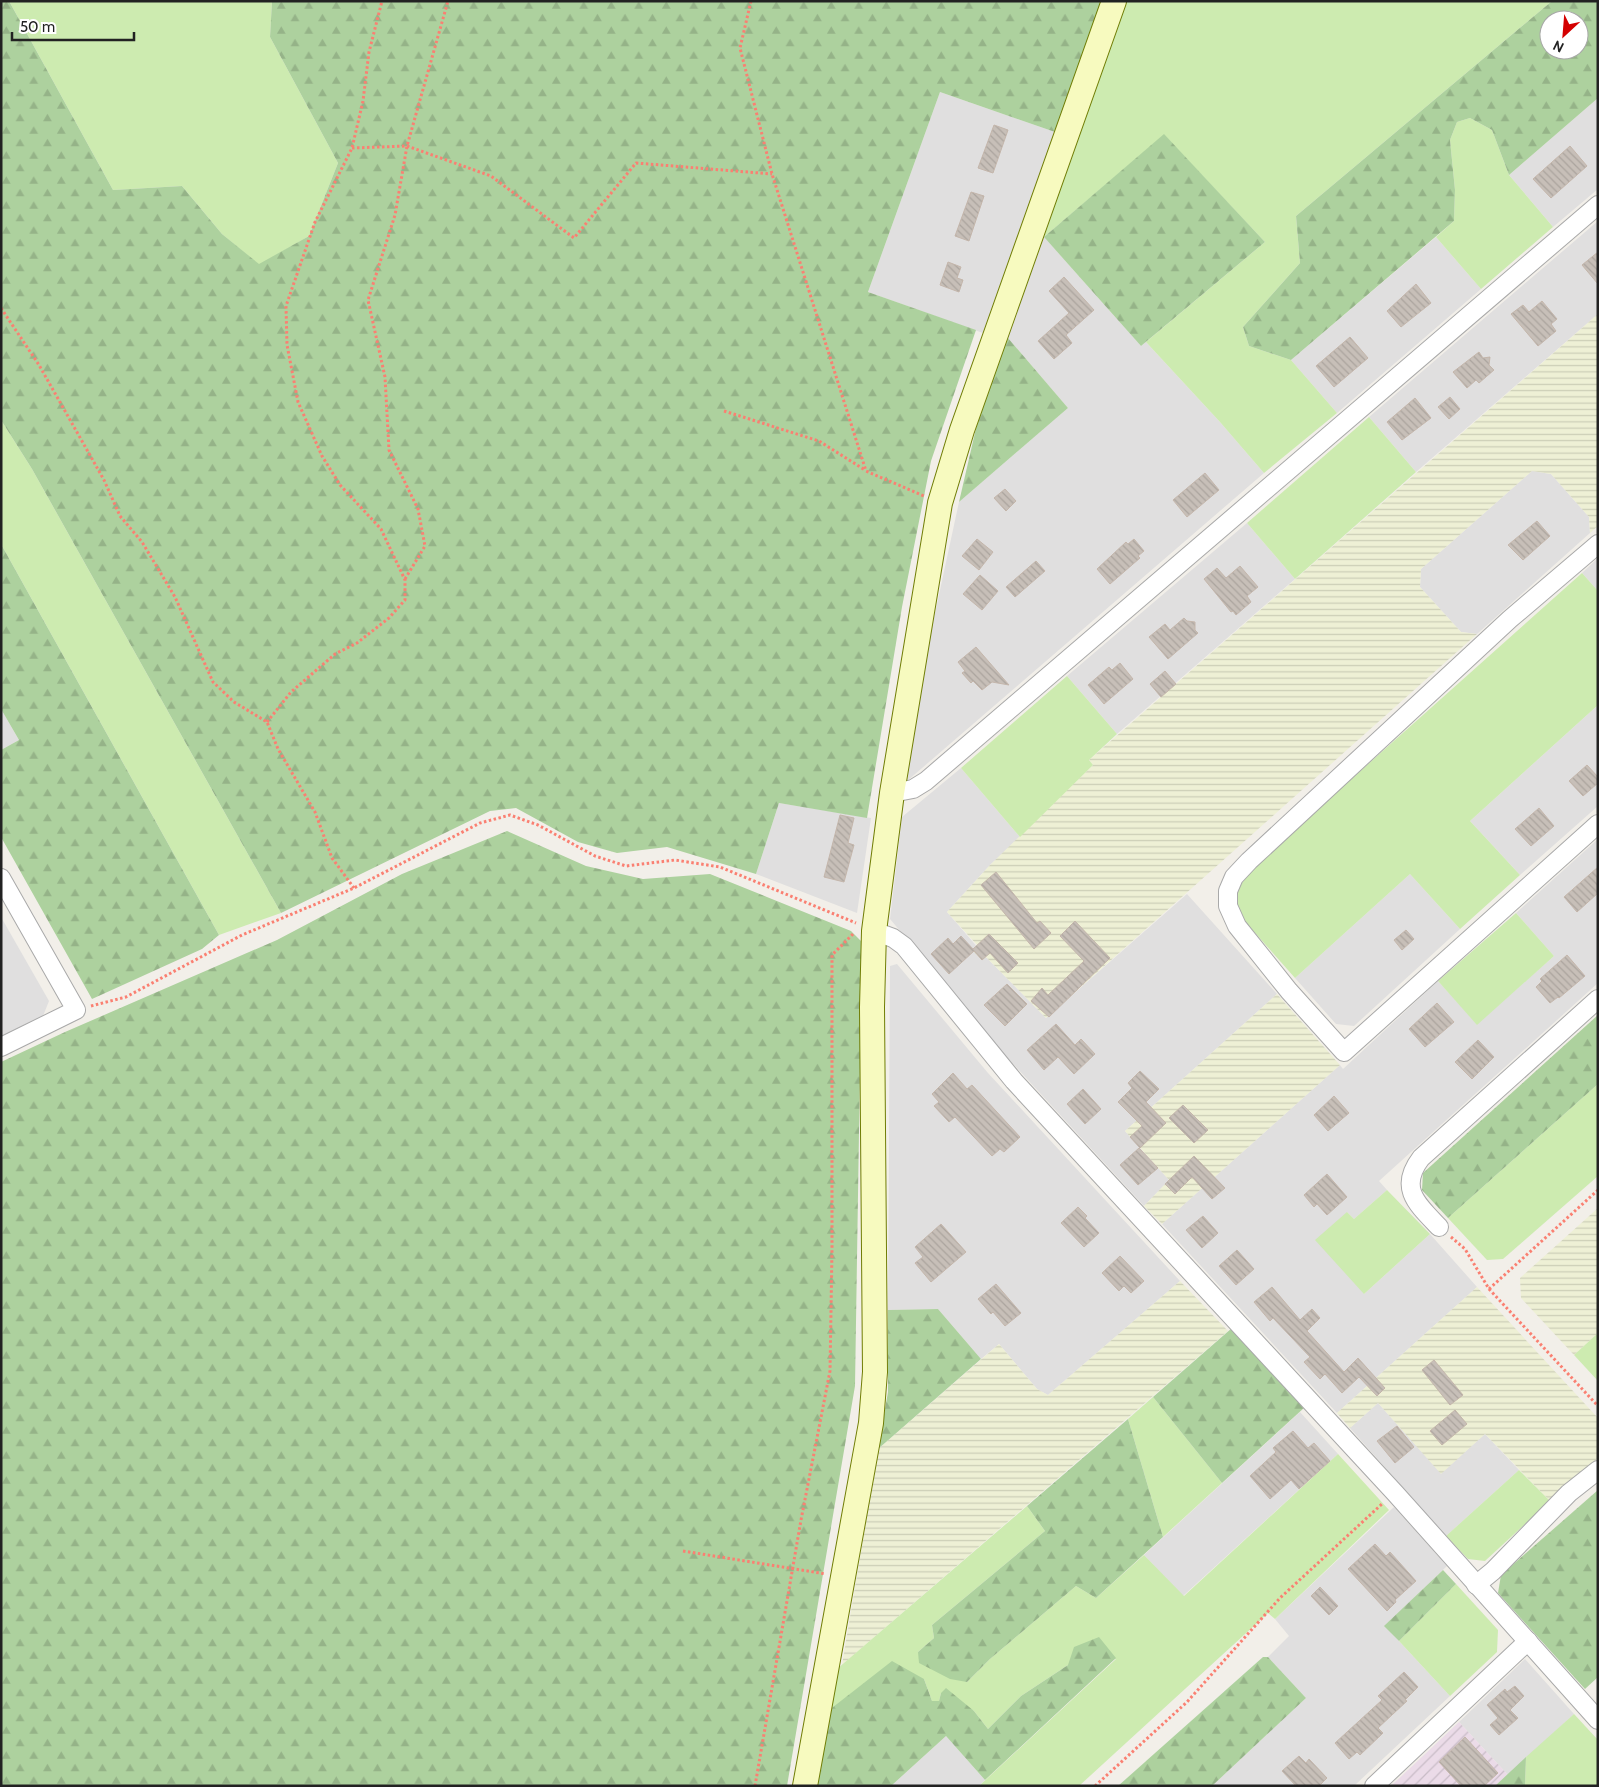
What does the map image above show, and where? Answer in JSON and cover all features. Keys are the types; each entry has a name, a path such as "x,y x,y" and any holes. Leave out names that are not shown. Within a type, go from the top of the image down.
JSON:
{"street":[{"path":"805,1786 871,1423 874,1372 872,1007 865,931 892,793 940,503 962,430 1114,1"},
{"path":"892,793 913,789 926,782 1598,205"},
{"path":"1598,544 1510,619 1249,861 1234,877 1228,891 1228,906 1237,926 1289,990 1344,1052 1598,824"},
{"path":"1,878 76,1010 1,1047"},
{"path":"865,931 893,938 904,946 1014,1081 1395,1493 1598,1720"},
{"path":"1439,1227 1420,1206 1413,1195 1410,1183 1416,1165 1421,1158 1598,999"},
{"path":"1476,1585 1493,1571 1569,1493 1598,1470"},
{"path":"1374,1786 1528,1641"}],"path":[{"path":"267,722 291,692 335,654 357,644 389,618 405,600 405,580 381,530 340,485 322,456 298,402 287,345 286,306 315,222 352,148 363,100 369,52 382,1"},
{"path":"405,580 425,546 418,509 389,450 385,377 368,300 395,215 407,146 448,1"},
{"path":"751,1 740,48 772,174 866,470"},
{"path":"352,148 407,146 491,176 574,238 636,163 772,174"},
{"path":"1,308 44,373 104,480 120,516 142,542 175,596 213,682 234,702 267,722 278,749 315,812 332,858 354,888"},
{"path":"724,411 819,441 866,470 940,503"},
{"path":"76,1010 126,997 242,935 354,888 480,823 510,814 538,825 595,856 626,866 675,860 720,866 865,931 832,955 830,1371 755,1786"},
{"path":"1488,1289 1598,1190"},
{"path":"1439,1227 1464,1249 1488,1289 1598,1406"},
{"path":"1095,1786 1186,1702 1280,1598 1395,1493"},
{"path":"683,1551 832,1575"}],"shaded area":[{"path":"940,92 1055,132 983,333 868,292"},
{"path":"1598,98 1598,189 1553,227 1509,175"},
{"path":"1598,221 1598,314 1416,472 1369,417"},
{"path":"1044,237 1141,346 1146,342 1264,473 907,781 921,678 959,502 1068,408 1008,338"},
{"path":"1436,237 1481,289 1337,413 1291,360"},
{"path":"1532,471 1551,474 1589,517 1590,533 1477,634 1461,632 1420,587 1421,569"},
{"path":"1247,523 1295,579 1117,734 1067,676"},
{"path":"1598,558 1598,591 1582,573"},
{"path":"1598,705 1598,806 1520,875 1470,821"},
{"path":"1,709 19,740 1,750"},
{"path":"961,768 1020,837 990,865 947,912 986,957 1046,1018 1187,894 1277,994 1125,1131 1169,1180 1144,1206 1005,1055 890,919 902,817"},
{"path":"779,803 871,818 857,913 756,874"},
{"path":"1598,839 1598,983 1379,1181 1387,1190 1354,1219 1347,1212 1364,1294 1430,1234 1477,1287 1337,1413 1162,1224 1340,1065 1343,1069 1438,981 1477,1024 1554,956 1516,913"},
{"path":"1410,874 1460,929 1354,1026 1336,1024 1295,978"},
{"path":"1,917 49,1001 43,1016 1,1036"},
{"path":"897,964 988,1073 1180,1281 1048,1395 1037,1389 999,1344 981,1359 938,1309 888,1310 890,966"},
{"path":"1378,1403 1441,1473 1485,1434 1519,1470 1446,1536 1350,1428"},
{"path":"1300,1412 1338,1454 1183,1596 1144,1555"},
{"path":"1394,1507 1447,1566 1385,1626 1450,1696 1354,1786 1212,1786 1306,1698 1268,1657 1289,1636 1275,1619"},
{"path":"1525,1659 1574,1714 1508,1775 1459,1722"},
{"path":"1459,1722 1508,1775 1495,1786 1391,1786"},
{"path":"946,1736 985,1780 979,1786 891,1786"}],"green space":[{"path":"1,1 9,1 113,190 182,186 222,234 259,264 309,236 338,163 270,37 272,1 1102,1 1055,132 940,92 868,292 976,330 931,461 902,607 867,818 779,803 756,874 667,847 617,853 578,842 516,808 490,811 281,913 32,469 1,420"},
{"path":"9,1 272,1 270,37 338,163 309,236 259,265 222,234 182,186 113,190"},
{"path":"1125,1 1552,1 1296,216 1300,263 1243,327 1249,346 1291,360 1337,413 1264,473 1146,342 1265,242 1164,135 1044,237"},
{"path":"1552,1 1598,1 1598,98 1509,175 1492,130 1470,118 1457,122 1450,140 1455,190 1454,221 1291,360 1249,346 1243,327 1300,263 1296,216 1539,12 1539,60 1589,60 1589,10 1541,10"},
{"path":"1470,118 1492,130 1509,175 1553,227 1481,289 1436,237 1454,221 1455,190 1450,140 1457,122"},
{"path":"1164,134 1265,242 1141,346 1044,237"},
{"path":"1598,314 1598,526 1590,533 1589,517 1551,474 1532,471 1421,569 1420,587 1461,632 1477,634 1046,1018 986,957 982,960 972,950 977,945 947,912 990,865 1093,765 1089,760"},
{"path":"1008,338 1068,408 959,502 983,398"},
{"path":"1369,417 1416,472 1295,579 1247,523"},
{"path":"1,420 32,469 281,913 219,935 1,544"},
{"path":"1,544 219,935 202,949 92,999 1,837 1,750 19,740 1,709"},
{"path":"1582,573 1598,591 1598,705 1470,821 1520,875 1460,929 1410,874 1295,978 1232,907 1236,882"},
{"path":"1067,676 1117,734 1089,760 1093,765 1020,837 961,768"},
{"path":"507,831 586,866 643,879 710,874 851,931 862,942 855,1386 787,1786 1,1786 1,1062 65,1032 277,940 402,874"},
{"path":"1516,913 1554,956 1477,1025 1438,981"},
{"path":"1277,994 1340,1065 1162,1224 1144,1206 1169,1180 1125,1131"},
{"path":"1598,1015 1598,1084 1448,1218 1422,1190 1423,1173"},
{"path":"1598,1084 1598,1176 1503,1259 1487,1260 1448,1218"},
{"path":"1387,1190 1430,1234 1364,1294 1315,1240 1347,1212 1354,1219"},
{"path":"1598,1208 1598,1333 1574,1355 1521,1298 1520,1278"},
{"path":"1180,1281 1228,1331 842,1665 878,1449 999,1344 1037,1389 1048,1395"},
{"path":"1477,1287 1598,1418 1598,1458 1550,1501 1485,1434 1441,1474 1378,1403 1350,1428 1337,1413"},
{"path":"938,1309 981,1359 878,1449 888,1392 888,1310"},
{"path":"1232,1328 1305,1407 1222,1483 1153,1397"},
{"path":"1598,1333 1598,1381 1574,1355"},
{"path":"1153,1397 1222,1483 1163,1537 1128,1419"},
{"path":"1128,1419 1163,1537 1096,1598 1076,1586 990,1659 967,1682 950,1679 919,1663 918,1652 934,1638 932,1625 1045,1531 1027,1506"},
{"path":"1338,1454 1389,1510 1275,1619 1268,1613 1079,1786 979,1786 1116,1659 1068,1665 1021,1696 988,1729 974,1711 941,1693 939,1701 932,1701 924,1679 828,1711 837,1669 1027,1506 1045,1531 932,1625 934,1638 918,1652 967,1682 990,1659 1076,1586 1096,1598 1144,1555 1184,1596"},
{"path":"1519,1470 1550,1501 1485,1561 1468,1559 1446,1536"},
{"path":"1598,1490 1598,1677 1585,1689 1498,1593 1501,1575"},
{"path":"1443,1570 1456,1584 1399,1641 1384,1626"},
{"path":"1456,1584 1498,1630 1497,1652 1450,1696 1399,1641"},
{"path":"1099,1637 1116,1658 985,1780 946,1736 891,1786 816,1786 828,1711 892,1661 924,1679 932,1701 939,1701 941,1693 946,1688 974,1711 988,1729 1021,1696 1068,1665 1074,1647"},
{"path":"1263,1657 1268,1657 1306,1698 1212,1786 1118,1786"},
{"path":"1574,1714 1598,1740 1598,1786 1525,1786 1526,1757"},
{"path":"1526,1757 1525,1786 1495,1786"}],"building":[{"path":"994,125 1008,130 993,173 978,168"},
{"path":"1570,146 1587,166 1551,198 1533,179"},
{"path":"971,192 984,196 969,241 955,236"},
{"path":"1598,252 1598,284 1582,265"},
{"path":"948,262 961,267 957,278 963,280 959,292 940,285"},
{"path":"1064,277 1094,310 1066,335 1072,343 1054,359 1038,341 1069,313 1049,291"},
{"path":"1416,284 1431,303 1401,327 1387,311"},
{"path":"1542,301 1557,319 1551,324 1556,331 1538,346 1511,314 1523,305 1529,312"},
{"path":"1350,337 1368,358 1334,387 1316,366"},
{"path":"1479,352 1483,358 1490,357 1489,365 1494,370 1479,383 1476,380 1467,388 1453,372"},
{"path":"1450,397 1460,409 1449,419 1438,407"},
{"path":"1415,398 1431,418 1402,440 1387,422"},
{"path":"1205,473 1219,490 1187,517 1173,500"},
{"path":"1005,489 1016,501 1006,511 994,498"},
{"path":"1537,521 1550,536 1523,560 1508,545"},
{"path":"977,539 993,552 979,570 962,556"},
{"path":"1134,539 1144,551 1138,556 1140,558 1110,584 1097,569 1126,542 1128,544"},
{"path":"1036,561 1045,571 1015,597 1006,587"},
{"path":"1240,566 1258,587 1247,596 1251,602 1236,615 1233,611 1231,612 1204,579 1217,568 1226,578"},
{"path":"980,575 998,591 982,610 963,594"},
{"path":"1184,618 1187,621 1195,622 1195,630 1198,633 1168,659 1149,637 1165,624 1170,630"},
{"path":"976,647 1009,685 992,682 982,690 973,681 971,683 962,673 965,671 958,662"},
{"path":"1120,663 1133,679 1104,704 1088,685 1109,667 1112,670"},
{"path":"1165,671 1176,684 1161,697 1150,684"},
{"path":"1587,765 1598,777 1598,783 1583,796 1569,781"},
{"path":"1539,808 1554,826 1531,846 1515,829"},
{"path":"840,815 854,818 848,843 854,845 844,882 824,877"},
{"path":"1598,867 1598,893 1577,912 1564,897"},
{"path":"996,872 1037,923 1040,921 1051,933 1034,949 981,885"},
{"path":"1075,921 1110,958 1049,1017 1031,1001 1042,988 1048,995 1084,961 1060,936"},
{"path":"1406,930 1414,939 1402,950 1394,940"},
{"path":"989,934 1018,963 1008,973 990,953 982,960 974,951 949,974 931,954 948,938 953,944 961,936 973,949"},
{"path":"1567,955 1585,976 1559,998 1550,1003 1536,987 1542,981 1540,979"},
{"path":"1007,984 1027,1004 1005,1026 984,1005"},
{"path":"1437,1003 1454,1022 1425,1047 1409,1029"},
{"path":"1056,1024 1075,1045 1081,1039 1095,1054 1074,1074 1058,1057 1044,1070 1027,1050"},
{"path":"1478,1040 1494,1057 1472,1079 1455,1062"},
{"path":"1140,1071 1159,1089 1146,1102 1166,1123 1140,1148 1130,1137 1142,1126 1118,1102 1132,1088 1128,1083"},
{"path":"953,1073 967,1089 972,1085 1020,1137 1004,1152 1000,1149 992,1156 955,1117 949,1122 934,1106 939,1102 932,1094"},
{"path":"1083,1089 1101,1109 1085,1124 1067,1104"},
{"path":"1334,1096 1349,1113 1328,1131 1314,1115"},
{"path":"1183,1105 1208,1130 1194,1143 1169,1118"},
{"path":"1139,1148 1158,1168 1138,1185 1120,1165"},
{"path":"1194,1156 1225,1188 1212,1199 1192,1177 1175,1194 1165,1184"},
{"path":"1327,1174 1347,1197 1327,1215 1317,1204 1314,1207 1304,1195"},
{"path":"1078,1207 1099,1233 1084,1247 1061,1223"},
{"path":"1203,1216 1218,1233 1202,1248 1186,1230"},
{"path":"941,1224 966,1252 931,1282 915,1263 923,1257 915,1247"},
{"path":"1237,1250 1254,1269 1236,1285 1219,1266"},
{"path":"1120,1256 1144,1281 1131,1293 1124,1286 1119,1291 1102,1273"},
{"path":"996,1284 1021,1313 1005,1326 978,1299"},
{"path":"1272,1287 1300,1320 1312,1309 1320,1318 1307,1331 1344,1372 1358,1358 1385,1388 1377,1396 1359,1377 1342,1393 1325,1374 1320,1379 1304,1362 1310,1357 1273,1318 1270,1321 1254,1302"},
{"path":"1434,1360 1463,1395 1450,1405 1422,1370"},
{"path":"1455,1410 1467,1424 1442,1445 1430,1431"},
{"path":"1397,1426 1414,1447 1395,1463 1377,1441"},
{"path":"1293,1431 1308,1448 1314,1443 1330,1461 1299,1489 1291,1480 1270,1499 1250,1476 1276,1452 1273,1448"},
{"path":"1375,1544 1386,1556 1390,1552 1416,1581 1395,1600 1396,1602 1387,1611 1348,1569"},
{"path":"1320,1587 1338,1606 1329,1615 1311,1596"},
{"path":"1404,1672 1418,1687 1405,1700 1407,1701 1378,1728 1383,1733 1360,1755 1357,1752 1349,1759 1335,1743 1382,1700 1378,1696"},
{"path":"1515,1686 1524,1696 1510,1710 1518,1718 1499,1735 1490,1725 1498,1718 1487,1705 1505,1689 1507,1692"},
{"path":"1465,1737 1498,1773 1484,1786 1461,1786 1439,1762"},
{"path":"1299,1756 1306,1763 1309,1759 1327,1778 1319,1786 1296,1786 1282,1771"}]}
